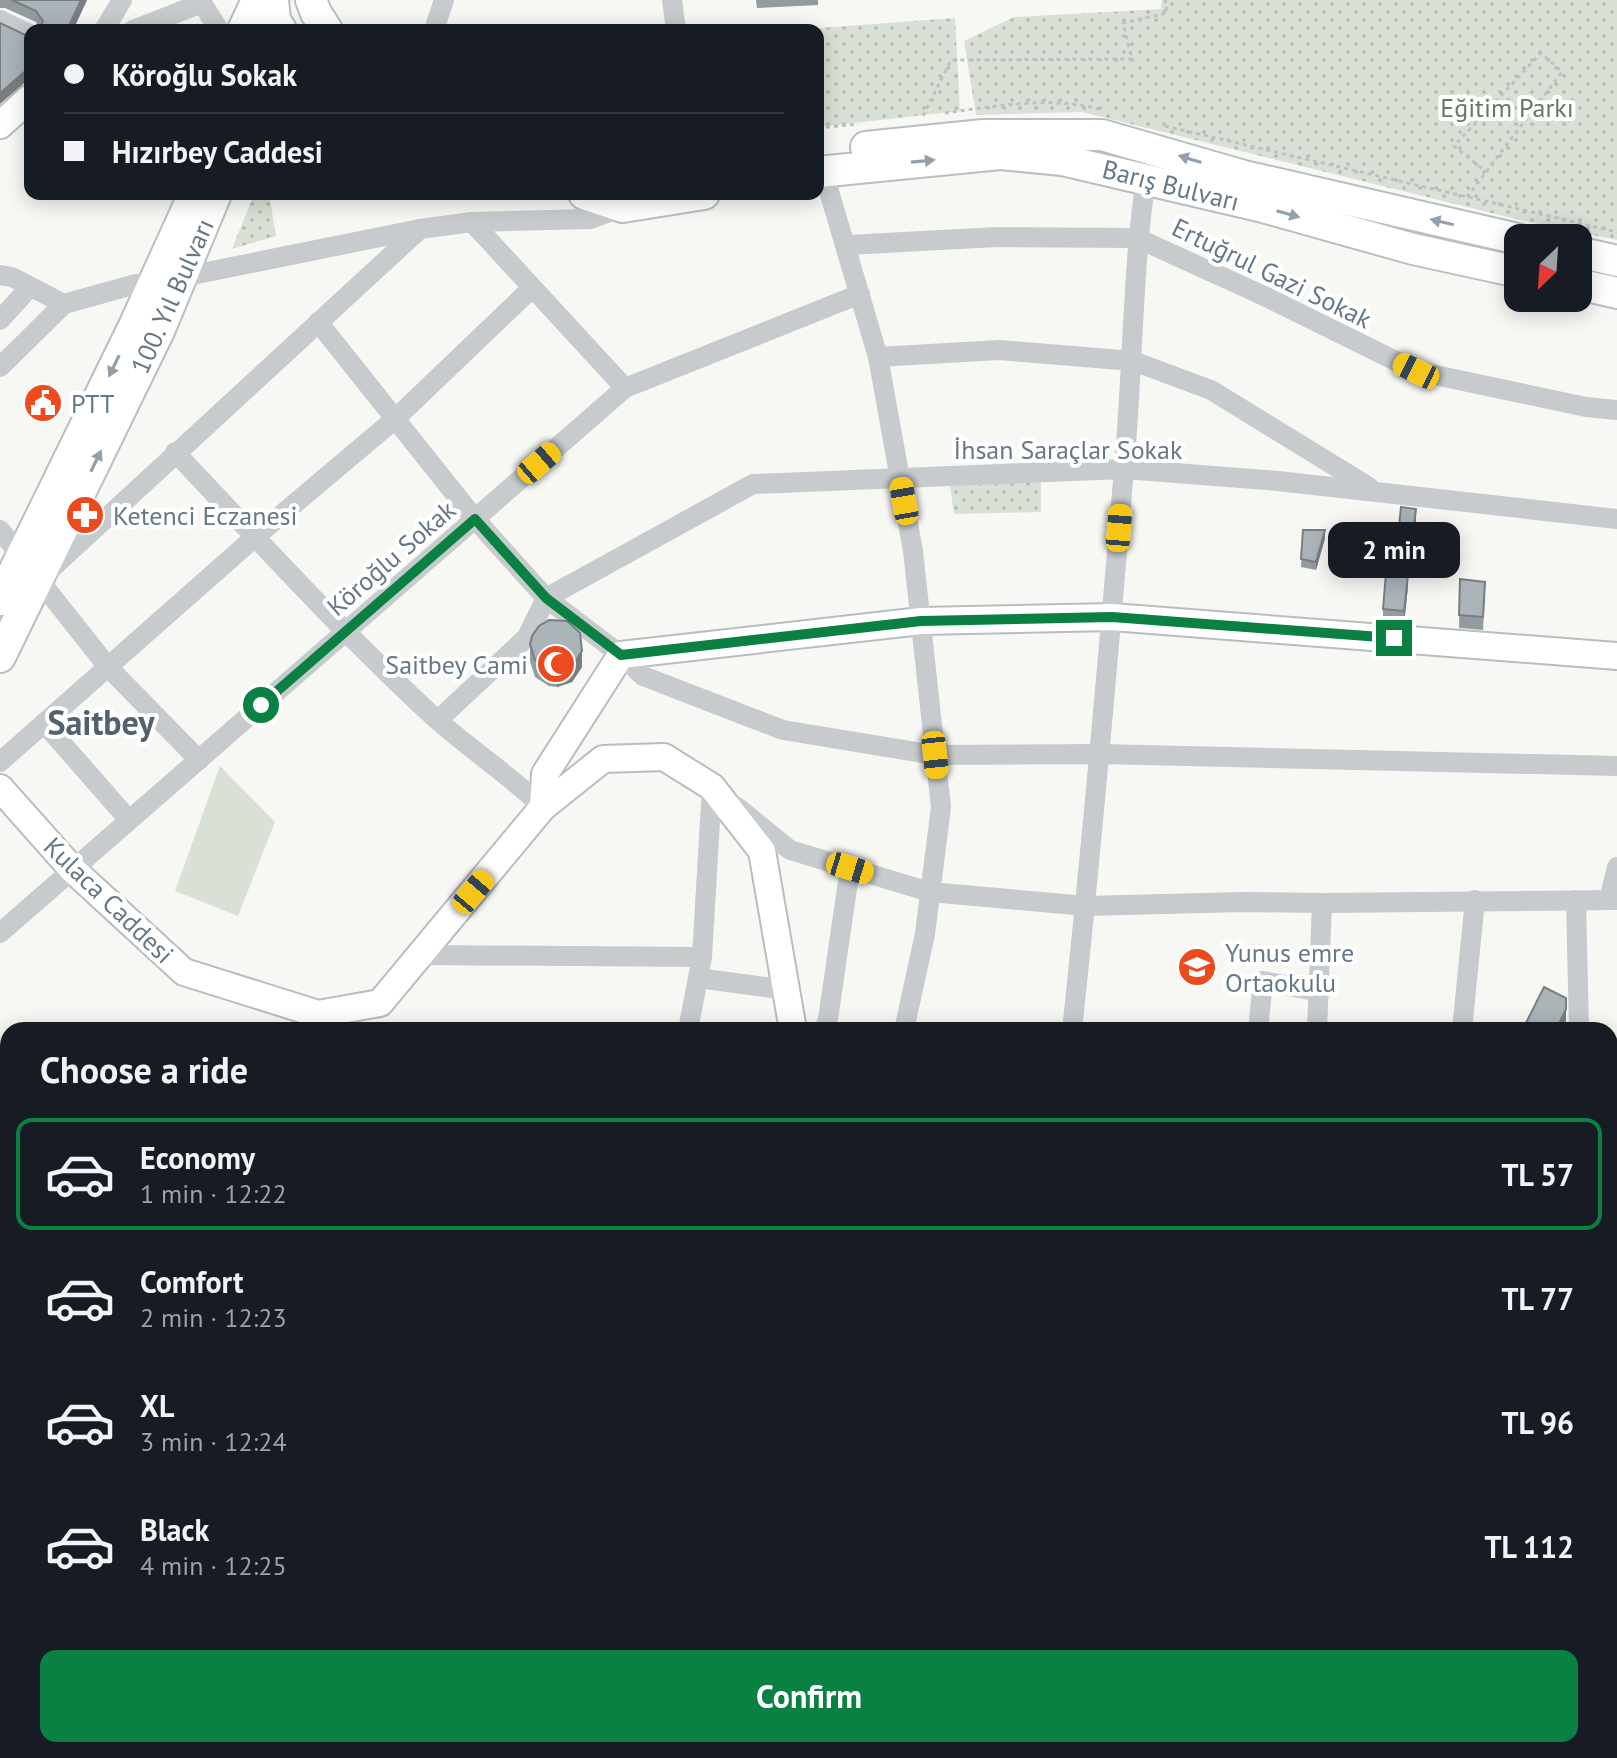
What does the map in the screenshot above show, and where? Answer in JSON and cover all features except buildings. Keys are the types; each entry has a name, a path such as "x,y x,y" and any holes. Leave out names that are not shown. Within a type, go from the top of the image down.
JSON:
{"main road":[{"path":"246,24 257,0"},
{"path":"273,0 277,24"},
{"path":"298,24 302,0"},
{"path":"311,0 323,24"},
{"path":"0,125 24,103"},
{"name":"Barış Bulvarı","path":"824,164 983,135 1102,135 1244,176 1504,236"},
{"name":"Barış Bulvarı","path":"824,165 1000,154 1062,160 1146,178 1413,249 1504,269"},
{"path":"147,328 136,284 171,200"},
{"name":"100. Yıl Bulvarı","path":"147,328 192,200"},
{"name":"100. Yıl Bulvarı","path":"0,657 30,568 213,200"},
{"path":"147,328 192,275 232,200"},
{"path":"602,200 623,207 667,200"},
{"path":"1592,255 1615,260"},
{"path":"1592,287 1617,293"},
{"name":"100. Yıl Bulvarı","path":"0,600 30,568"},
{"path":"543,807 545,774 621,655 921,621 1112,617 1617,656"},
{"name":"Kulaca Caddesi","path":"0,788 73,870 184,972 318,1014 380,1003 543,807 603,759 664,757 712,787 762,851 792,1022"}],"street":[{"path":"436,24 444,0"},
{"path":"672,0 675,24"},
{"path":"106,24 115,2"},
{"path":"148,24 202,3 215,24"},
{"path":"0,20 24,31"},
{"path":"824,177 847,245 878,357 913,551 941,807 925,934 906,1022"},
{"path":"1073,1022 1112,617 1133,361 1137,238 1146,178"},
{"path":"192,275 420,229 472,222 590,219 623,207"},
{"path":"472,222 625,388"},
{"path":"30,568 175,452 420,229"},
{"path":"847,245 997,237 1137,238"},
{"name":"Ertuğrul Gazi Sokak","path":"1137,238 1416,371 1586,407 1617,410"},
{"path":"0,275 12,277 64,304"},
{"path":"0,367 64,304 136,284"},
{"path":"0,320 30,287"},
{"path":"0,762 255,537 395,419 532,288"},
{"name":"Köroğlu Sokak","path":"0,933 625,388 860,294"},
{"path":"318,322 475,519 546,598 621,655 643,676 783,730 935,755 1100,754 1617,766"},
{"path":"878,357 999,350 1133,361 1211,390 1375,491"},
{"path":"175,452 345,632 438,720 543,807"},
{"name":"İhsan Saraçlar Sokak","path":"546,598 753,484 1124,469 1375,491 1617,519"},
{"path":"0,530 108,667 199,760"},
{"path":"438,720 527,637 546,598"},
{"path":"44,723 129,820"},
{"path":"712,787 790,850 930,892 1086,906 1613,900 1617,867"},
{"path":"690,1022 700,968 712,787"},
{"path":"827,1022 850,868"},
{"path":"1463,1022 1475,900"},
{"path":"1576,900 1579,1022"},
{"path":"1318,1022 1322,903"},
{"path":"420,955 700,968 787,990"},
{"path":"1259,1022 1263,981 1320,992"}],"path":[{"path":"923,116 951,60 1132,59 1123,23 1167,13 1165,0"},
{"path":"1467,197 1562,72 1541,53 1454,146 1486,172"}],"green space":[{"name":"Eğitim Parkı","path":"1162,0 1617,0 1617,240 1592,235 1592,224 1540,224 1516,219 1082,112 976,115 964,41 1014,17 1161,9"},
{"path":"955,18 960,111 824,126 824,28"},
{"path":"252,200 270,200 276,236 232,249"},
{"path":"1041,481 1041,512 954,514 950,486"},
{"path":"220,766 275,822 238,916 175,891"}],"place":[{"name":"PTT","path":"43,403"},
{"name":"Ketenci Eczanesi","path":"85,515"},
{"name":"Saitbey Cami","path":"556,664"},
{"name":"Yunus emre Ortaokulu","path":"1197,967"}],"district":[{"name":"Saitbey","path":"101,722"}],"route":[{"path":"261,705 475,519 546,598 621,655 921,621 1112,617 1394,638"}]}
